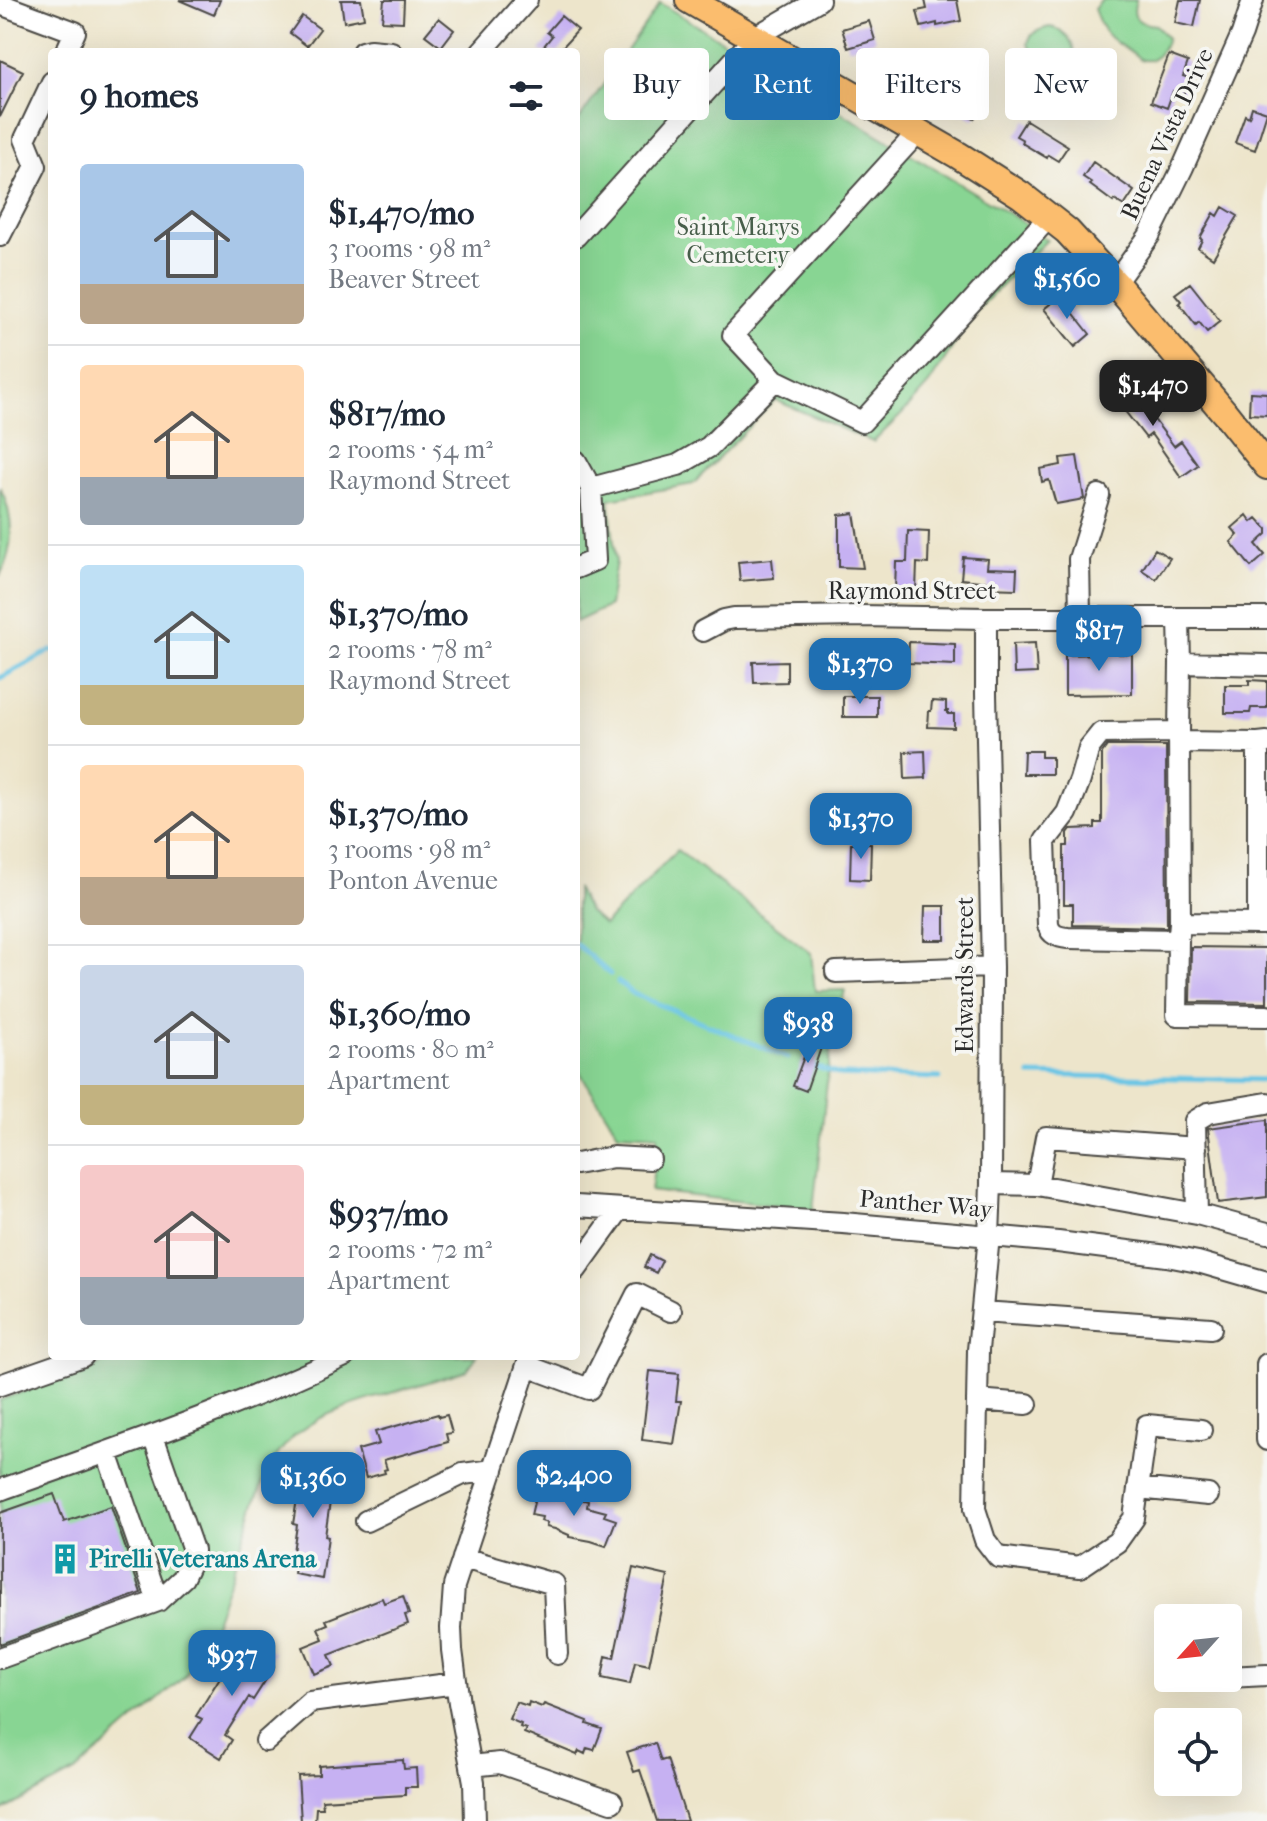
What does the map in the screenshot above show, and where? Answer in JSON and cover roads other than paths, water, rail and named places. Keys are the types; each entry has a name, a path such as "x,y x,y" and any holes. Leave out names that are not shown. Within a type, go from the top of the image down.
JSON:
{"main road":[{"path":"689,0 918,132 1009,188 1067,231 1115,283 1267,466"}],"street":[{"path":"485,48 527,0"},
{"path":"580,232 755,37 819,0"},
{"name":"Buena Vista Drive","path":"1115,283 1149,236 1183,167 1237,47 1253,0"},
{"path":"0,4 75,32 68,48"},
{"path":"0,236 36,166 25,139 48,90"},
{"path":"918,132 733,335 775,380 862,422 1049,217"},
{"path":"591,488 678,465 709,447 775,380"},
{"path":"580,468 591,488 595,560 580,566"},
{"path":"1080,617 1079,559 1099,495"},
{"name":"Raymond Street","path":"703,631 734,618 1267,618"},
{"name":"Edwards Street","path":"986,618 992,967 991,1184 978,1350 975,1509 985,1540 998,1557 1080,1567 1117,1542 1134,1518 1138,1488"},
{"path":"1179,618 1177,1015 1267,1016"},
{"path":"1180,663 1267,665"},
{"path":"1101,733 1262,742 1263,924 1068,938 1054,935 1048,925 1045,841 1067,813 1089,748 1101,733"},
{"path":"836,972 992,967"},
{"path":"1197,1214 1195,1121 1208,1113 1267,1103"},
{"path":"1037,1185 1046,1137 1196,1148"},
{"path":"580,1163 613,1157 650,1159"},
{"path":"991,1184 1037,1185 1197,1214 1267,1233"},
{"name":"Panther Way","path":"580,1206 843,1223 1058,1242 1167,1256 1267,1282"},
{"path":"580,1264 620,1209"},
{"path":"475,1821 474,1782 456,1683 451,1628 454,1586 529,1361 589,1389 637,1294 671,1311"},
{"path":"982,1312 1211,1328"},
{"path":"1267,1354 1267,1440"},
{"path":"0,1385 72,1360"},
{"path":"0,1490 153,1436 337,1360"},
{"path":"977,1400 1027,1404"},
{"path":"1201,1430 1147,1425 1138,1488 1208,1495"},
{"path":"0,1658 158,1601 183,1578 193,1550 153,1436"},
{"path":"107,1453 158,1601"},
{"path":"366,1521 463,1474 493,1470"},
{"path":"463,1558 554,1584 557,1654"},
{"path":"1242,1676 1267,1675"},
{"path":"266,1741 310,1702 456,1683"},
{"path":"471,1766 500,1763 612,1802"}],"waterway":[{"path":"0,678 48,652"},
{"path":"580,948 610,974"},
{"path":"618,982 634,994 788,1058"},
{"path":"816,1067 840,1075 940,1078"},
{"path":"1030,1075 1267,1080"}],"place":[{"name":"Pirelli Veterans Arena","path":"65,1559"}],"park label":[{"name":"Saint Marys Cemetery","path":"738,241"}]}
